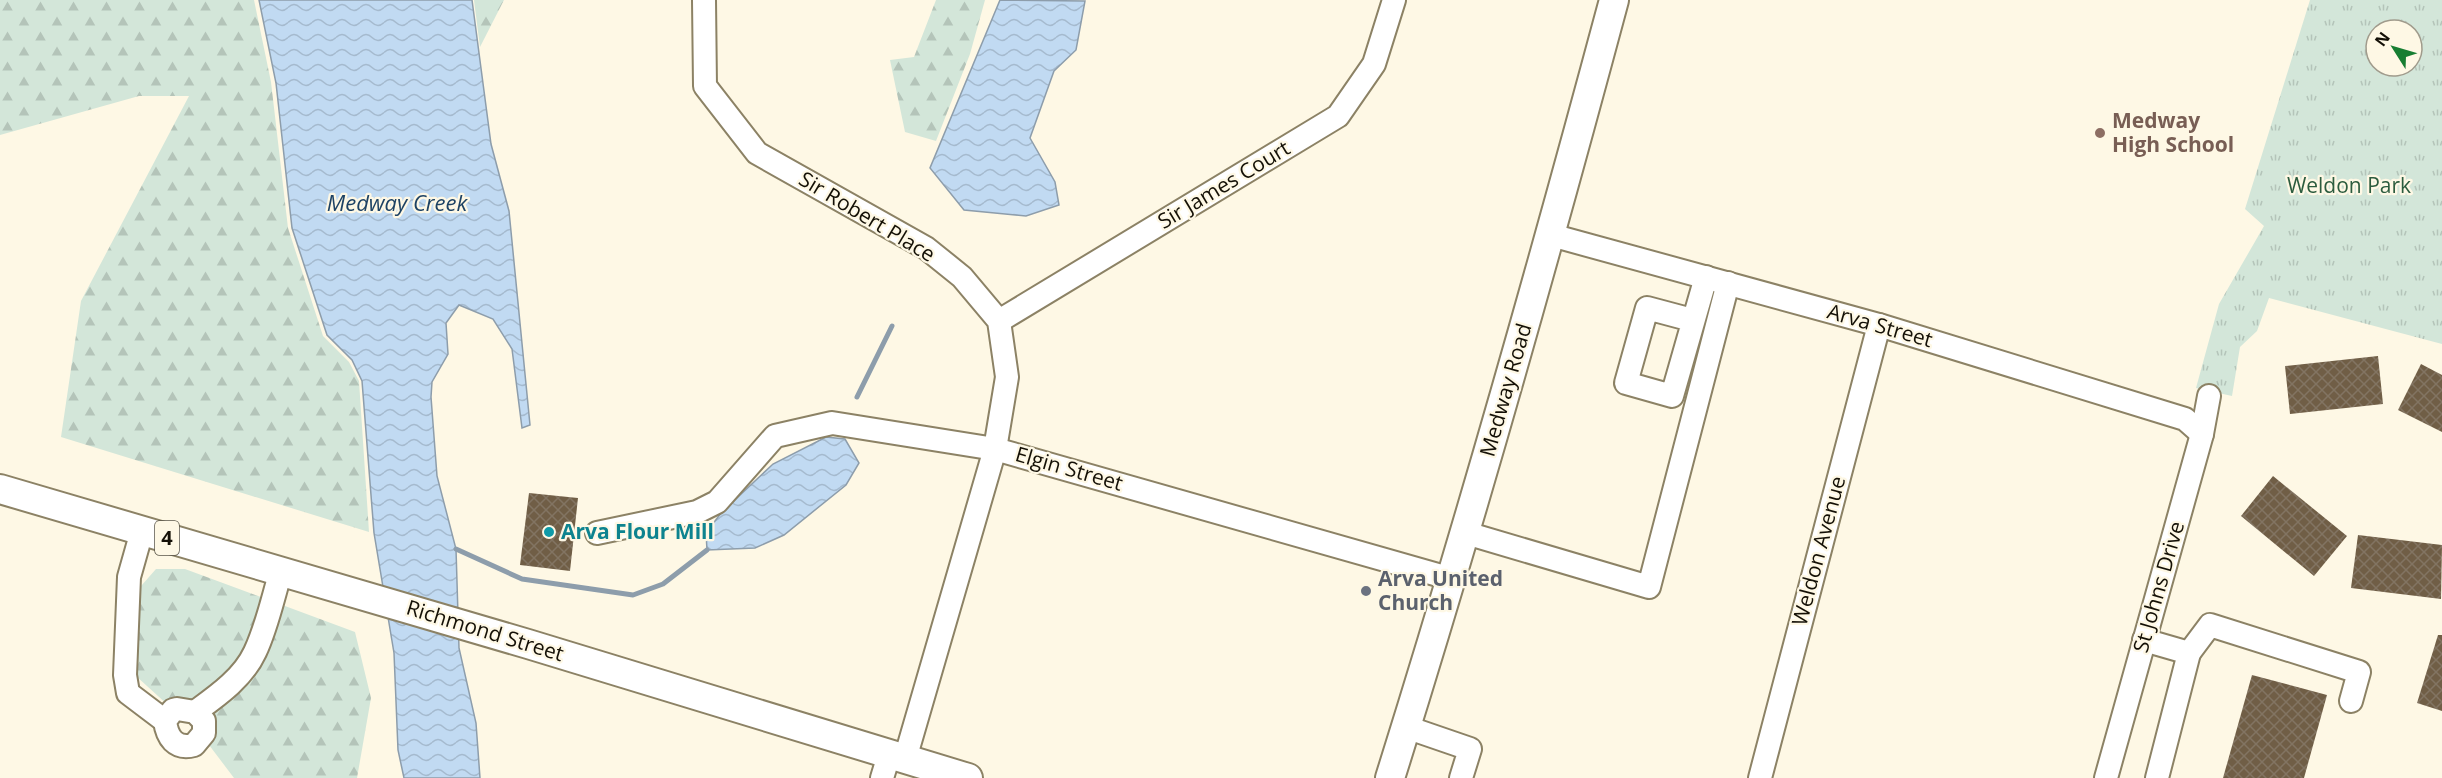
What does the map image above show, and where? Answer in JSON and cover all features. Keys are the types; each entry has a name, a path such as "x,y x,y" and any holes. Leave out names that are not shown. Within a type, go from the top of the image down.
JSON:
{"main road":[{"name":"Medway Road","path":"1390,778 1466,533 1551,235 1614,0"},
{"name":"Richmond Street","path":"0,489 528,644 892,764 958,777"}],"street":[{"name":"Sir Robert Place","path":"705,0 705,86 757,153 926,248 962,277 999,321"},
{"name":"Sir James Court","path":"999,321 1338,116 1374,64 1394,0"},
{"name":"Arva Street","path":"1551,235 1879,325 2185,418 2202,434"},
{"path":"1692,320 1717,280"},
{"path":"1466,533 1649,586 1717,280"},
{"path":"597,533 697,512 717,502 775,436 832,423 995,448 1007,377 999,321"},
{"name":"Weldon Avenue","path":"1760,778 1879,325"},
{"name":"St Johns Drive","path":"2106,778 2202,434 2208,396"},
{"name":"Elgin Street","path":"892,764 995,448 1452,579"},
{"path":"142,531 129,577 125,675 128,693 165,721 170,739 182,746 190,746 199,741 204,733 204,721 195,712 173,710 165,721"},
{"path":"195,712 223,692 255,653 281,571"},
{"path":"2157,778 2189,653 2210,624 2359,672 2351,701"},
{"path":"2144,640 2189,653"},
{"path":"1406,727 1470,749 1461,778"}],"green space":[{"path":"0,0 254,0 271,82 288,228 323,336 349,362 359,381 369,532 61,437 81,301 189,96 139,96 0,135"},
{"path":"474,0 504,0 480,47"},
{"path":"936,0 985,0 970,54 936,141 905,132 890,60 914,57"},
{"name":"Weldon Park","path":"2310,0 2442,0 2442,344 2269,298 2257,331 2240,347 2232,396 2196,388 2219,304 2264,226 2245,209"},
{"path":"156,569 185,569 355,632 371,698 357,778 234,778 203,737 136,676 134,594"}],"water":[{"name":"Medway Creek","path":"259,0 472,0 491,144 509,211 530,425 522,428 512,349 493,319 459,305 446,323 448,354 432,382 431,397 437,476 456,549 459,648 476,723 480,778 404,778 398,750 394,653 374,533 362,381 352,360 327,335 292,228 276,83"},
{"path":"1000,0 1085,1 1076,50 1054,71 1030,138 1055,182 1059,205 1026,216 964,210 930,168"},
{"path":"826,437 845,439 859,463 846,485 784,535 755,548 707,550 706,533 721,513 773,464"}],"building":[{"path":"2378,356 2383,404 2290,414 2285,366"},
{"path":"2421,364 2442,375 2442,432 2398,410"},
{"path":"2273,476 2347,536 2314,576 2241,516"},
{"name":"Arva Flour Mill","path":"529,493 578,498 570,571 520,565"},
{"path":"2358,535 2442,545 2441,599 2351,588"},
{"path":"2438,635 2442,635 2442,711 2417,703"},
{"path":"2252,675 2327,695 2304,778 2223,778"}],"waterway":[{"path":"857,397 892,326"},
{"path":"456,549 522,579 633,595 663,584 707,550"}],"place":[{"name":"Medway High School","path":"2100,133"},
{"name":"Arva Flour Mill","path":"549,532"},
{"name":"Arva United Church","path":"1366,591"}]}
